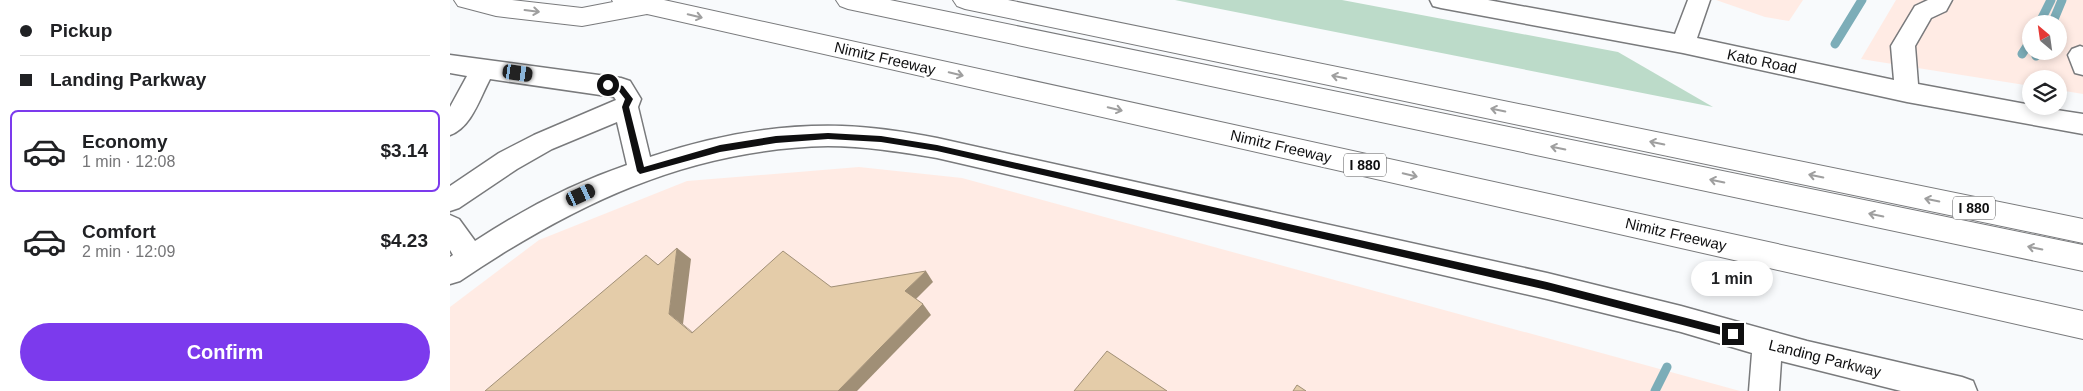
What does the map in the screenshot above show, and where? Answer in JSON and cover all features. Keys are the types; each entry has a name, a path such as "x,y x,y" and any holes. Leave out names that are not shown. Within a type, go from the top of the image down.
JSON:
{"highway":[{"path":"466,0 496,7 582,17 636,3"},
{"name":"I 880","path":"848,0 2083,258"},
{"name":"I 880","path":"964,0 2083,231"},
{"name":"Nimitz Freeway","path":"636,3 2083,325"}],"street":[{"name":"Kato Road","path":"1441,0 1683,44 1907,92 2083,124"},
{"path":"1683,44 1699,0"},
{"path":"1907,92 1903,46 1922,12 1938,5 1941,0"},
{"path":"450,64 620,88 629,99 626,107 640,171"},
{"path":"450,125 460,113 483,68"},
{"path":"450,200 508,162 543,142 626,107"},
{"name":"Landing Parkway","path":"460,265 490,244 550,209 611,181 640,171 720,148 776,140 828,136 881,139 937,148 1547,286 1681,319 1807,355 1962,391"},
{"path":"450,227 460,265"},
{"path":"1764,391 1767,344"}],"shaded area":[{"path":"1716,0 1803,0 1789,21 1765,17"},
{"path":"1896,0 2083,0 2083,94 2067,91 2067,70 2022,70 2022,85 1861,59"},
{"path":"859,167 962,178 1740,391 450,391 450,307 539,240 687,181"}],"green space":[{"path":"1175,0 1342,0 1618,52 1713,107"}],"building":[{"path":"677,248 669,314 692,333 783,251 831,287 926,271 905,291 923,304 838,391 485,391 646,255 658,265"},
{"path":"1107,351 1167,391 1074,391"},
{"path":"1297,385 1306,391 1293,391"}],"waterway":[{"path":"1835,44 1862,0"},
{"path":"2044,15 2051,0"},
{"path":"2056,15 2062,0"},
{"path":"1655,391 1667,367"}],"route":[{"path":"608,85 620,88 629,99 626,107 640,171 720,148 776,140 828,136 881,139 937,148 1547,286 1681,319 1733,334"}]}
